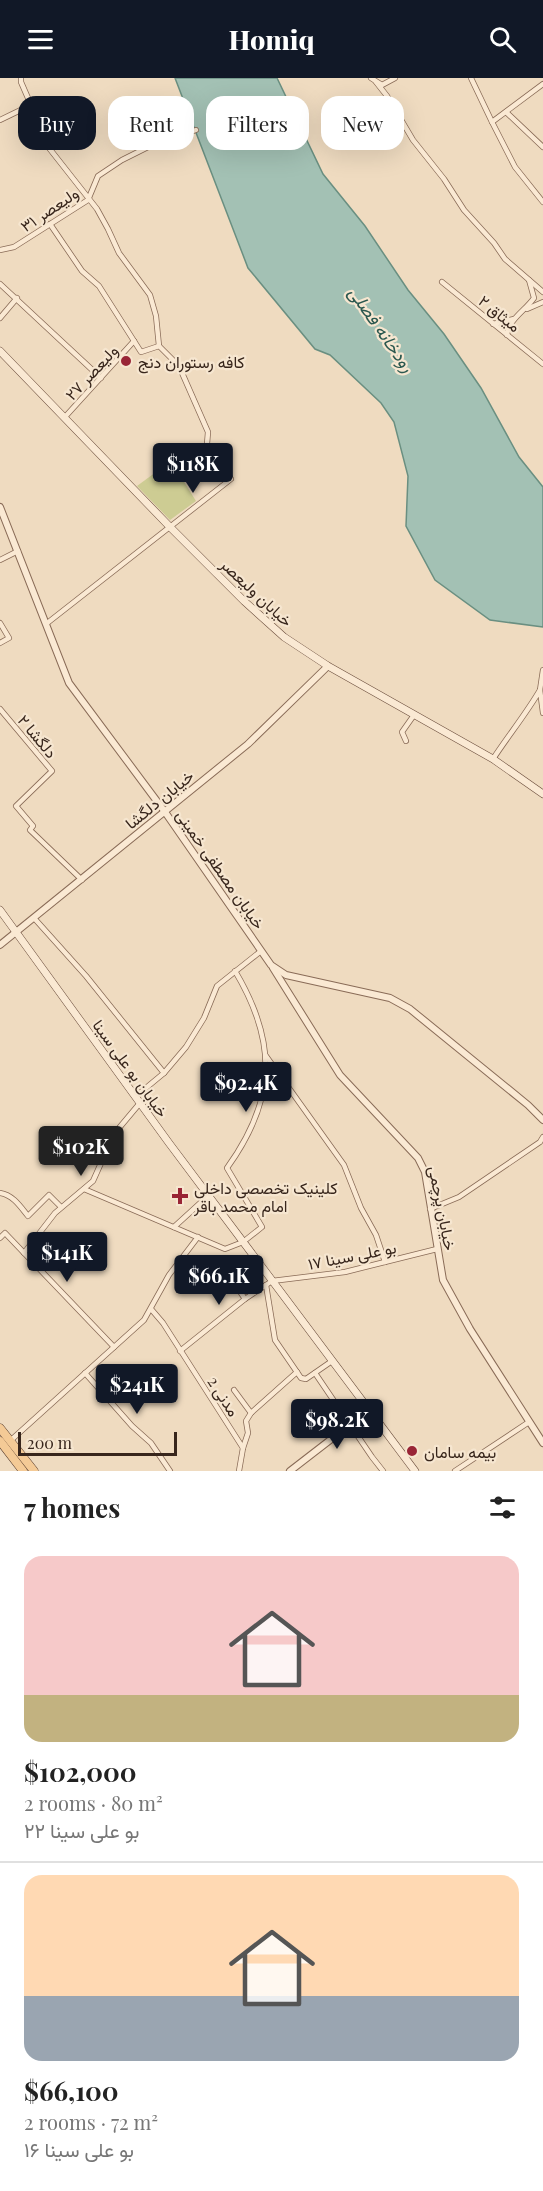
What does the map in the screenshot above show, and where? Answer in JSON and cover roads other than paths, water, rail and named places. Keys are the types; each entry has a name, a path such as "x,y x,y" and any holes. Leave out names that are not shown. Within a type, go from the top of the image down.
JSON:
{"main road":[{"name":"خیابان ولیعصر","path":"0,351 244,602 284,637 328,666 493,759 543,794"},
{"name":"خیابان بو علی سینا","path":"0,910 243,1242 269,1283 332,1361 415,1471"},
{"path":"0,1428 34,1471"},
{"path":"0,1441 22,1471"},
{"path":"19,1453 22,1471"}],"street":[{"path":"21,78 27,96"},
{"path":"371,78 382,85 395,78"},
{"path":"471,78 515,167 543,202"},
{"path":"376,82 413,140 444,179 464,210 494,243 505,259 543,292"},
{"path":"492,122 543,84"},
{"path":"0,120 18,111"},
{"path":"506,112 543,147"},
{"name":"ولیعصر ۳۱","path":"0,250 14,246 88,200 98,176 148,147 196,130"},
{"path":"46,624 231,479 207,444 208,432 179,366 159,346 156,316 150,295 119,254 97,209 52,150"},
{"path":"50,224 82,271 99,286 141,352 159,346"},
{"path":"507,335 508,327 534,298 529,280"},
{"name":"میثاق ۲","path":"442,282 543,364"},
{"path":"0,284 101,378"},
{"path":"0,318 17,298"},
{"path":"525,310 543,302"},
{"path":"493,324 516,318"},
{"name":"ولیعصر ۲۷","path":"64,418 135,341"},
{"name":"خیابان مصطفی خمینی","path":"1,511 69,683 165,812 271,965 286,975 390,998 410,1009 528,1105 543,1120"},
{"path":"0,560 18,551"},
{"path":"0,624 9,638 0,643"},
{"name":"خیابان دلگشا","path":"0,945 248,744 328,666"},
{"path":"543,670 540,690 543,713"},
{"path":"493,759 540,690"},
{"name":"دلگشا ۲","path":"0,709 52,771 16,806 33,826 30,830 82,880"},
{"path":"406,741 402,732 414,714"},
{"path":"34,918 86,976 164,1073"},
{"path":"24,1254 45,1225 61,1208 93,1181 114,1134 138,1100 164,1073 195,1033 217,986 261,951"},
{"name":"خیابان پرچمی","path":"271,965 340,1075 418,1158 425,1172 443,1280 470,1329 543,1443"},
{"path":"84,1188 225,1249 243,1242 262,1227 227,1168 245,1143 258,1116 265,1086 266,1056 261,1026 236,971"},
{"path":"266,1056 344,1165 361,1208 376,1235 385,1262"},
{"path":"430,1209 459,1197 543,1137"},
{"path":"0,1193 8,1194 28,1216 49,1195 61,1208"},
{"path":"174,1227 208,1196"},
{"path":"0,1238 5,1233 114,1347"},
{"path":"10,1441 144,1320 169,1275 198,1237"},
{"name":"بو علی سینا ۱۷","path":"269,1283 345,1272 437,1249"},
{"path":"231,1278 245,1299"},
{"path":"180,1351 245,1299 269,1283 275,1340 303,1380 332,1361"},
{"name":"مدنی 2","path":"151,1309 163,1323 243,1448"},
{"path":"239,1471 248,1433 246,1421 251,1413 297,1372"},
{"path":"86,1373 132,1426 151,1443 170,1471"},
{"path":"315,1373 383,1471"},
{"path":"234,1390 251,1413"},
{"path":"290,1471 369,1410"},
{"path":"455,1471 529,1422"}],"water":[{"name":"رودخانه فصلی","path":"175,78 277,78 286,96 206,96 206,150 309,150 309,145 323,174 365,226 408,290 444,334 481,388 519,457 543,487 543,627 490,620 435,580 406,526 408,476 394,422 381,403 330,355 315,349 248,268 194,127 194,96 182,96"}],"place":[{"name":"کافه رستوران دنج","path":"126,361"},
{"name":"کلینیک تخصصی داخلی امام محمد باقر","path":"180,1196"},
{"name":"بیمه سامان","path":"412,1451"}]}
